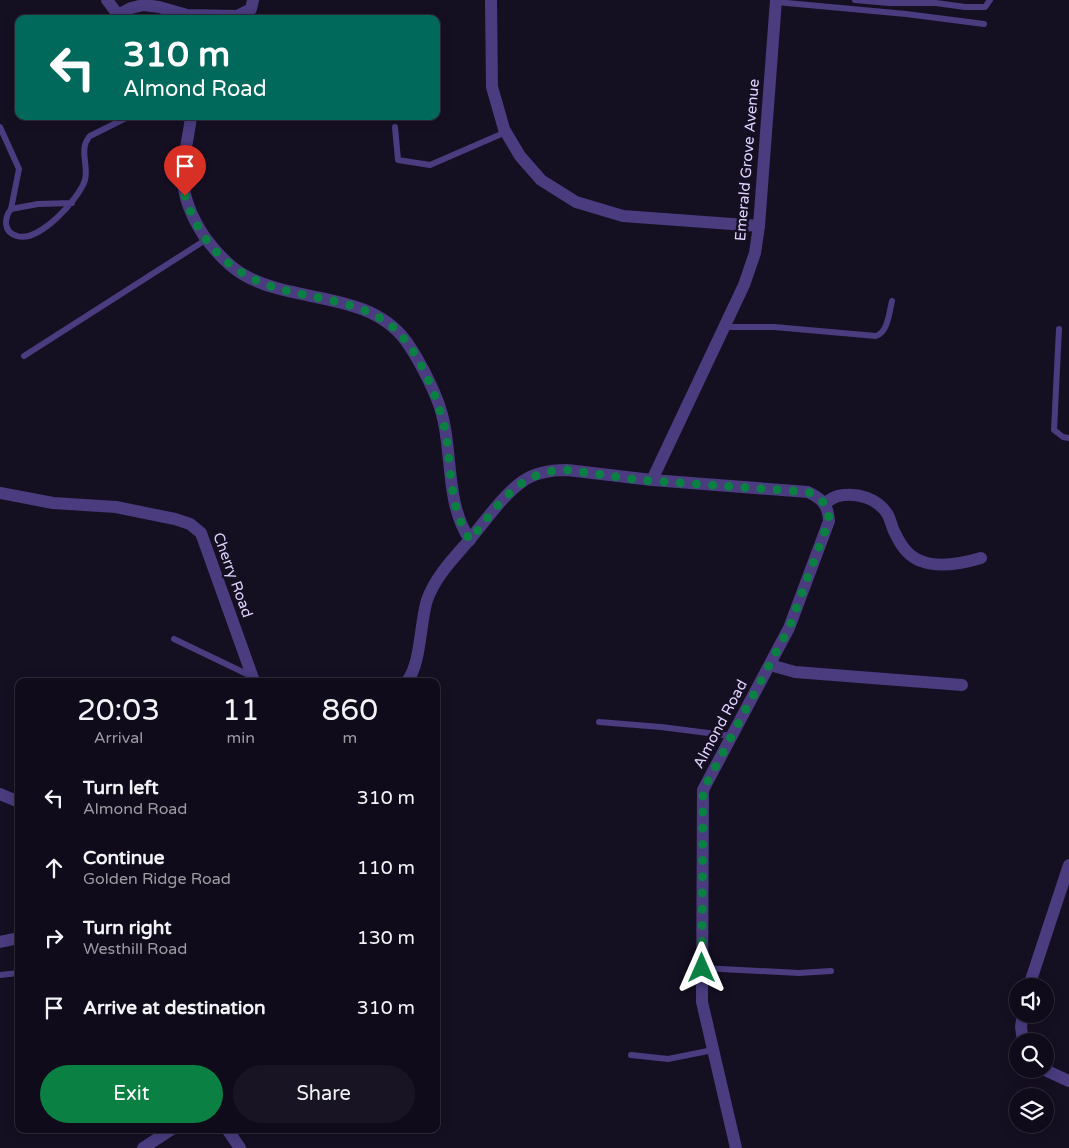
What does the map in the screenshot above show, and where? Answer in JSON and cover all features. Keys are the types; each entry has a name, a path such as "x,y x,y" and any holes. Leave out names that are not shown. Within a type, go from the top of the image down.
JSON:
{"street":[{"path":"107,0 118,15"},
{"path":"239,15 250,10 253,0"},
{"path":"491,0 492,87 506,132 520,156 541,180 576,202 623,216 759,226"},
{"name":"Emerald Grove Avenue","path":"652,480 744,285 755,253 759,226 776,1"},
{"path":"122,15 131,8 144,5 187,15"},
{"path":"190,120 184,159 184,187 192,214 207,239 229,264 250,278 288,292 356,307 387,322 400,334 420,364 441,410 457,508 465,533 470,540"},
{"path":"409,678 414,668 423,616 432,588 446,567 522,482 537,474 556,470 652,480 808,492 821,498 824,504 837,496 861,495 878,504 888,516 895,533 906,550 920,561 963,564 982,558"},
{"name":"Cherry Road","path":"0,493 53,503 116,507 190,524 201,533 253,678"},
{"name":"Almond Road","path":"736,1148 702,1002 703,790 789,628 829,520 828,511 824,504"},
{"path":"770,665 796,672 962,685"},
{"path":"0,794 15,800"},
{"path":"1032,978 1069,865"},
{"path":"0,942 15,939"},
{"path":"1054,1074 1069,1081"},
{"path":"143,1148 166,1133"},
{"path":"230,1133 240,1148"}],"lane":[{"path":"855,0 889,3 936,3 965,8 985,7 990,0"},
{"path":"936,3 943,0"},
{"path":"776,1 984,24"},
{"path":"0,127 19,170 11,209 6,215 6,224 8,231 17,236 27,237 59,216 79,193 86,172 85,141 90,136 122,120"},
{"path":"395,127 398,160 430,165 506,132"},
{"path":"11,209 38,204 72,203"},
{"path":"24,356 207,239"},
{"path":"724,327 774,327 876,336 884,330 892,302"},
{"path":"1059,329 1054,430 1063,438 1069,438"},
{"path":"174,639 251,678"},
{"path":"598,722 732,736"},
{"path":"702,968 799,973 831,971"},
{"path":"0,975 15,973"},
{"path":"631,1055 668,1059 713,1050"}],"route":[{"path":"185,196 201,231 223,259 235,269 260,283 288,292 356,307 387,322 400,334 420,364 441,410 458,516 470,540 498,505 522,482 537,474 556,470 640,480 808,492 821,498 828,511 829,520 789,628 703,790 702,968"}]}
